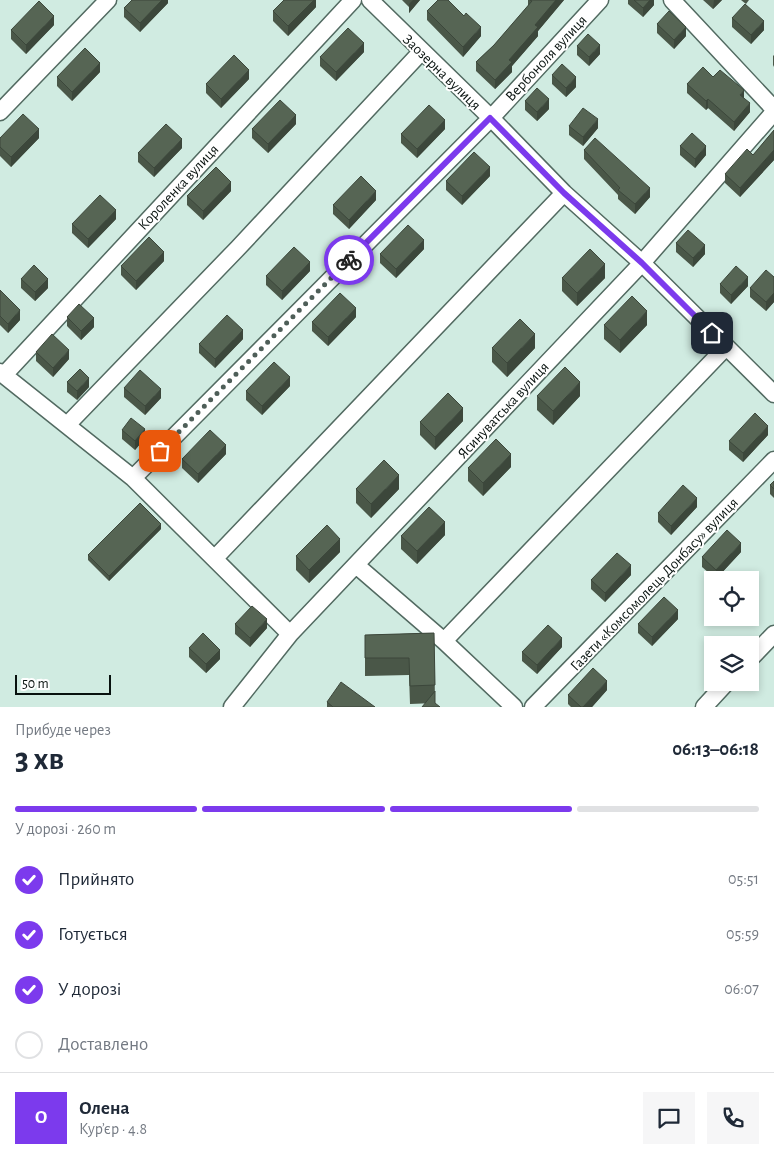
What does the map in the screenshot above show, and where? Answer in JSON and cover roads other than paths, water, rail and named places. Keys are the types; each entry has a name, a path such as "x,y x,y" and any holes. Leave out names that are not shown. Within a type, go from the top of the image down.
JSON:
{"street":[{"path":"0,112 108,0"},
{"name":"Короленка вулиця","path":"2,373 353,0"},
{"name":"Заозерна вулиця","path":"370,0 564,193 642,263 774,394"},
{"name":"Вербоноля вулиця","path":"133,478 490,118 600,0"},
{"path":"672,0 774,111"},
{"path":"67,425 238,248 421,52"},
{"name":"Ясинуватська вулиця","path":"232,707 290,634 642,263 774,111"},
{"path":"215,558 564,193"},
{"path":"444,641 726,347"},
{"path":"2,373 133,478 290,634"},
{"name":"Газети «Комсомолець Донбасу» вулиця","path":"533,707 774,460"},
{"path":"356,565 444,641 514,707"},
{"path":"759,650 774,634"},
{"path":"704,707 719,691"}]}
